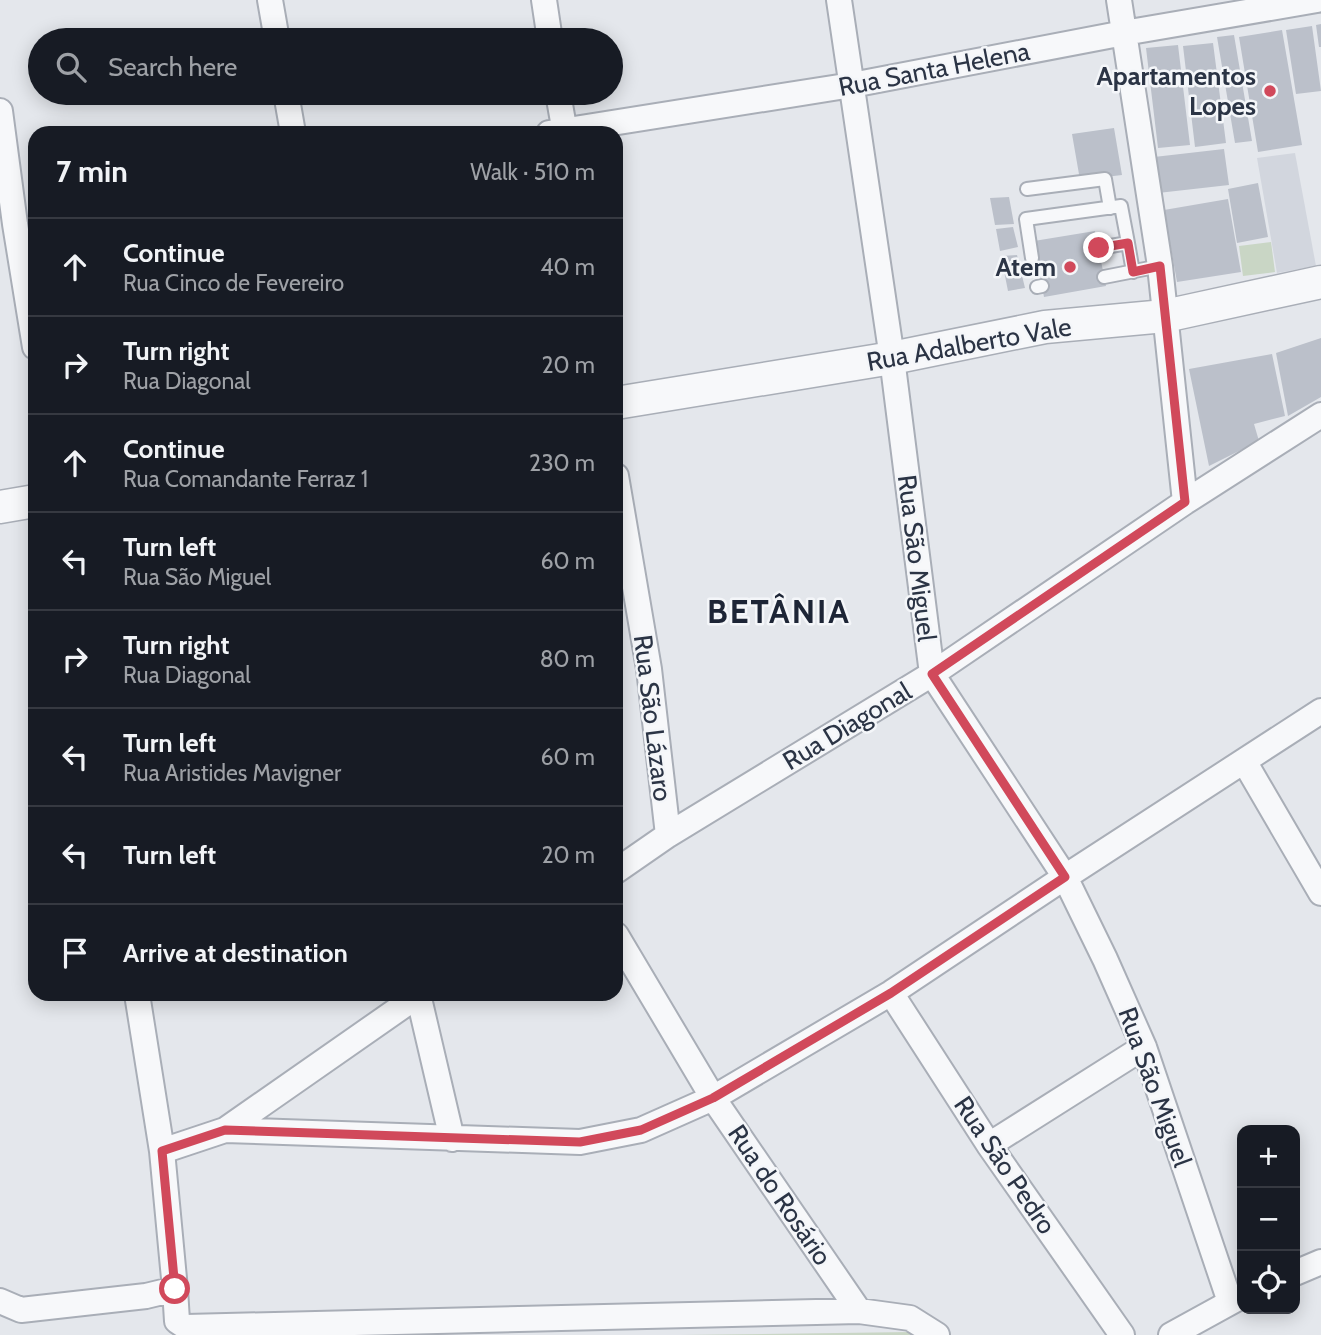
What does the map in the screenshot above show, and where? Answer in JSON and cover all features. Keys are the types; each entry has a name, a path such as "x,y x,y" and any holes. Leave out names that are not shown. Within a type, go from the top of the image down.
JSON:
{"street":[{"path":"270,0 275,28"},
{"path":"544,0 548,28"},
{"name":"Rua São Miguel","path":"839,0 892,358 932,674 1065,877 1144,1048 1236,1299"},
{"path":"1119,0 1160,266 1185,502"},
{"name":"Rua Santa Helena","path":"596,126 852,85 1124,33 1317,0"},
{"path":"288,105 292,126"},
{"path":"558,105 559,126"},
{"path":"0,111 28,299"},
{"name":"Rua Adalberto Vale","path":"623,402 892,358 1045,327 1165,316 1321,282"},
{"name":"Rua Diagonal","path":"623,866 668,835 932,674 1185,502 1321,415"},
{"path":"0,507 28,503"},
{"name":"Rua São Lázaro","path":"623,517 649,669 668,835"},
{"path":"225,1130 580,1142 641,1130 713,1098 891,993 1321,711"},
{"path":"1244,761 1321,893"},
{"name":"Rua do Rosário","path":"623,947 713,1098 859,1311"},
{"name":"Rua São Pedro","path":"891,993 989,1145 1122,1335"},
{"path":"138,1001 162,1151 177,1321 186,1327 859,1311 911,1318 937,1335"},
{"path":"162,1151 225,1130 409,1001"},
{"path":"421,1001 453,1139"},
{"path":"989,1145 1144,1048"},
{"path":"1300,1271 1321,1262"},
{"path":"0,1301 21,1310 146,1296 175,1289"},
{"path":"1171,1335 1236,1299"}],"lane":[{"path":"1027,189 1105,179 1110,208"},
{"path":"1032,258 1026,219 1121,206 1133,272"},
{"path":"1099,248 1128,243"},
{"path":"1104,277 1160,266"}],"shaded area":[{"path":"1295,153 1316,266 1277,273 1257,158"}],"green space":[{"path":"1271,242 1275,272 1243,276 1239,246"},
{"path":"912,1332 913,1335 680,1335"}],"building":[{"path":"1321,24 1321,47 1319,47 1316,25"},
{"path":"1312,26 1321,91 1296,94 1286,30"},
{"name":"Apartamentos Lopes","path":"1282,30 1302,145 1258,152 1239,37"},
{"path":"1234,35 1252,141 1235,143 1217,37"},
{"path":"1213,43 1226,143 1195,147 1183,46"},
{"path":"1178,45 1190,145 1158,148 1146,48"},
{"path":"1114,128 1122,175 1080,180 1072,134"},
{"path":"1224,149 1229,185 1158,193 1154,157"},
{"path":"1258,183 1268,237 1237,243 1228,189"},
{"path":"1009,197 1014,224 995,225 990,198"},
{"path":"1228,199 1241,272 1177,282 1164,210"},
{"path":"1013,227 1018,247 1000,251 996,229"},
{"name":"Atem","path":"1095,231 1106,286 1044,297 1034,241"},
{"path":"1017,255 1025,288 1008,291 1001,256"},
{"path":"1321,338 1321,397 1288,416 1276,353"},
{"path":"1272,354 1285,416 1254,424 1259,441 1209,466 1189,369"}],"place":[{"name":"Apartamentos Lopes","path":"1270,91"},
{"name":"Atem","path":"1070,267"}],"district":[{"name":"BETÂNIA","path":"779,611"}],"route":[{"path":"175,1289 162,1151 225,1130 580,1142 641,1130 713,1098 891,993 1065,877 932,674 1185,502 1160,266 1133,272 1128,243 1099,248"}]}
